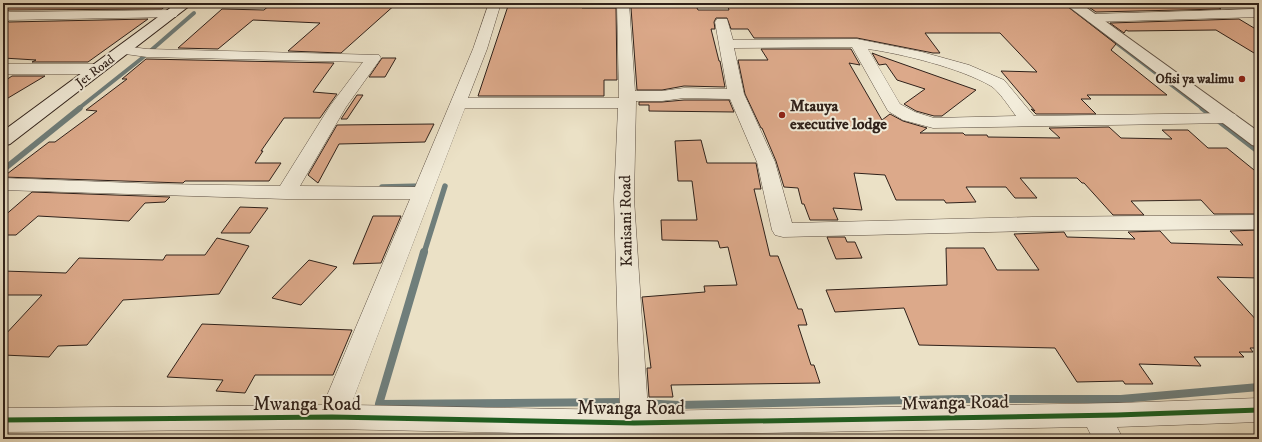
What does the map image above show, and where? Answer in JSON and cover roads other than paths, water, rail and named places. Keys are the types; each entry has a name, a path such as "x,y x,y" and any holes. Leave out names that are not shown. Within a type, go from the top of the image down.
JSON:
{"main road":[{"name":"Jet Road","path":"3,140 186,3"},
{"path":"1071,3 1259,141"}],"street":[{"path":"6,17 32,3"},
{"path":"332,417 480,49 495,3"},
{"name":"Kanisani Road","path":"623,3 627,104 624,199 634,431"},
{"path":"1093,18 1259,13"},
{"path":"6,17 171,14"},
{"path":"722,22 736,94 766,162 783,230 1032,224 1259,222"},
{"path":"727,44 857,43 884,47 964,68 998,83 1030,121"},
{"path":"857,43 894,107 909,116 933,123 1229,118"},
{"path":"123,50 147,53 374,58 338,106 286,192"},
{"path":"3,69 98,69"},
{"path":"457,103 627,104 630,96 635,95 662,96 684,93 736,94"},
{"path":"3,184 84,188 422,193"},
{"name":"Mwanga Road","path":"3,420 332,417 634,431 1259,410"},
{"path":"1095,415 1108,439"}],"waterway":[{"path":"1064,3 1203,109"},
{"path":"78,109 141,59 194,13"},
{"path":"3,170 80,108"},
{"path":"1202,108 1259,152"},
{"path":"382,187 423,186"},
{"path":"424,253 445,186"},
{"path":"424,252 379,404 628,402"},
{"path":"641,403 679,405 961,399 1121,399 1259,387"}],"place":[{"name":"Ofisi ya walimu","path":"1242,79"},
{"name":"Mtauya executive lodge","path":"782,115"}]}
